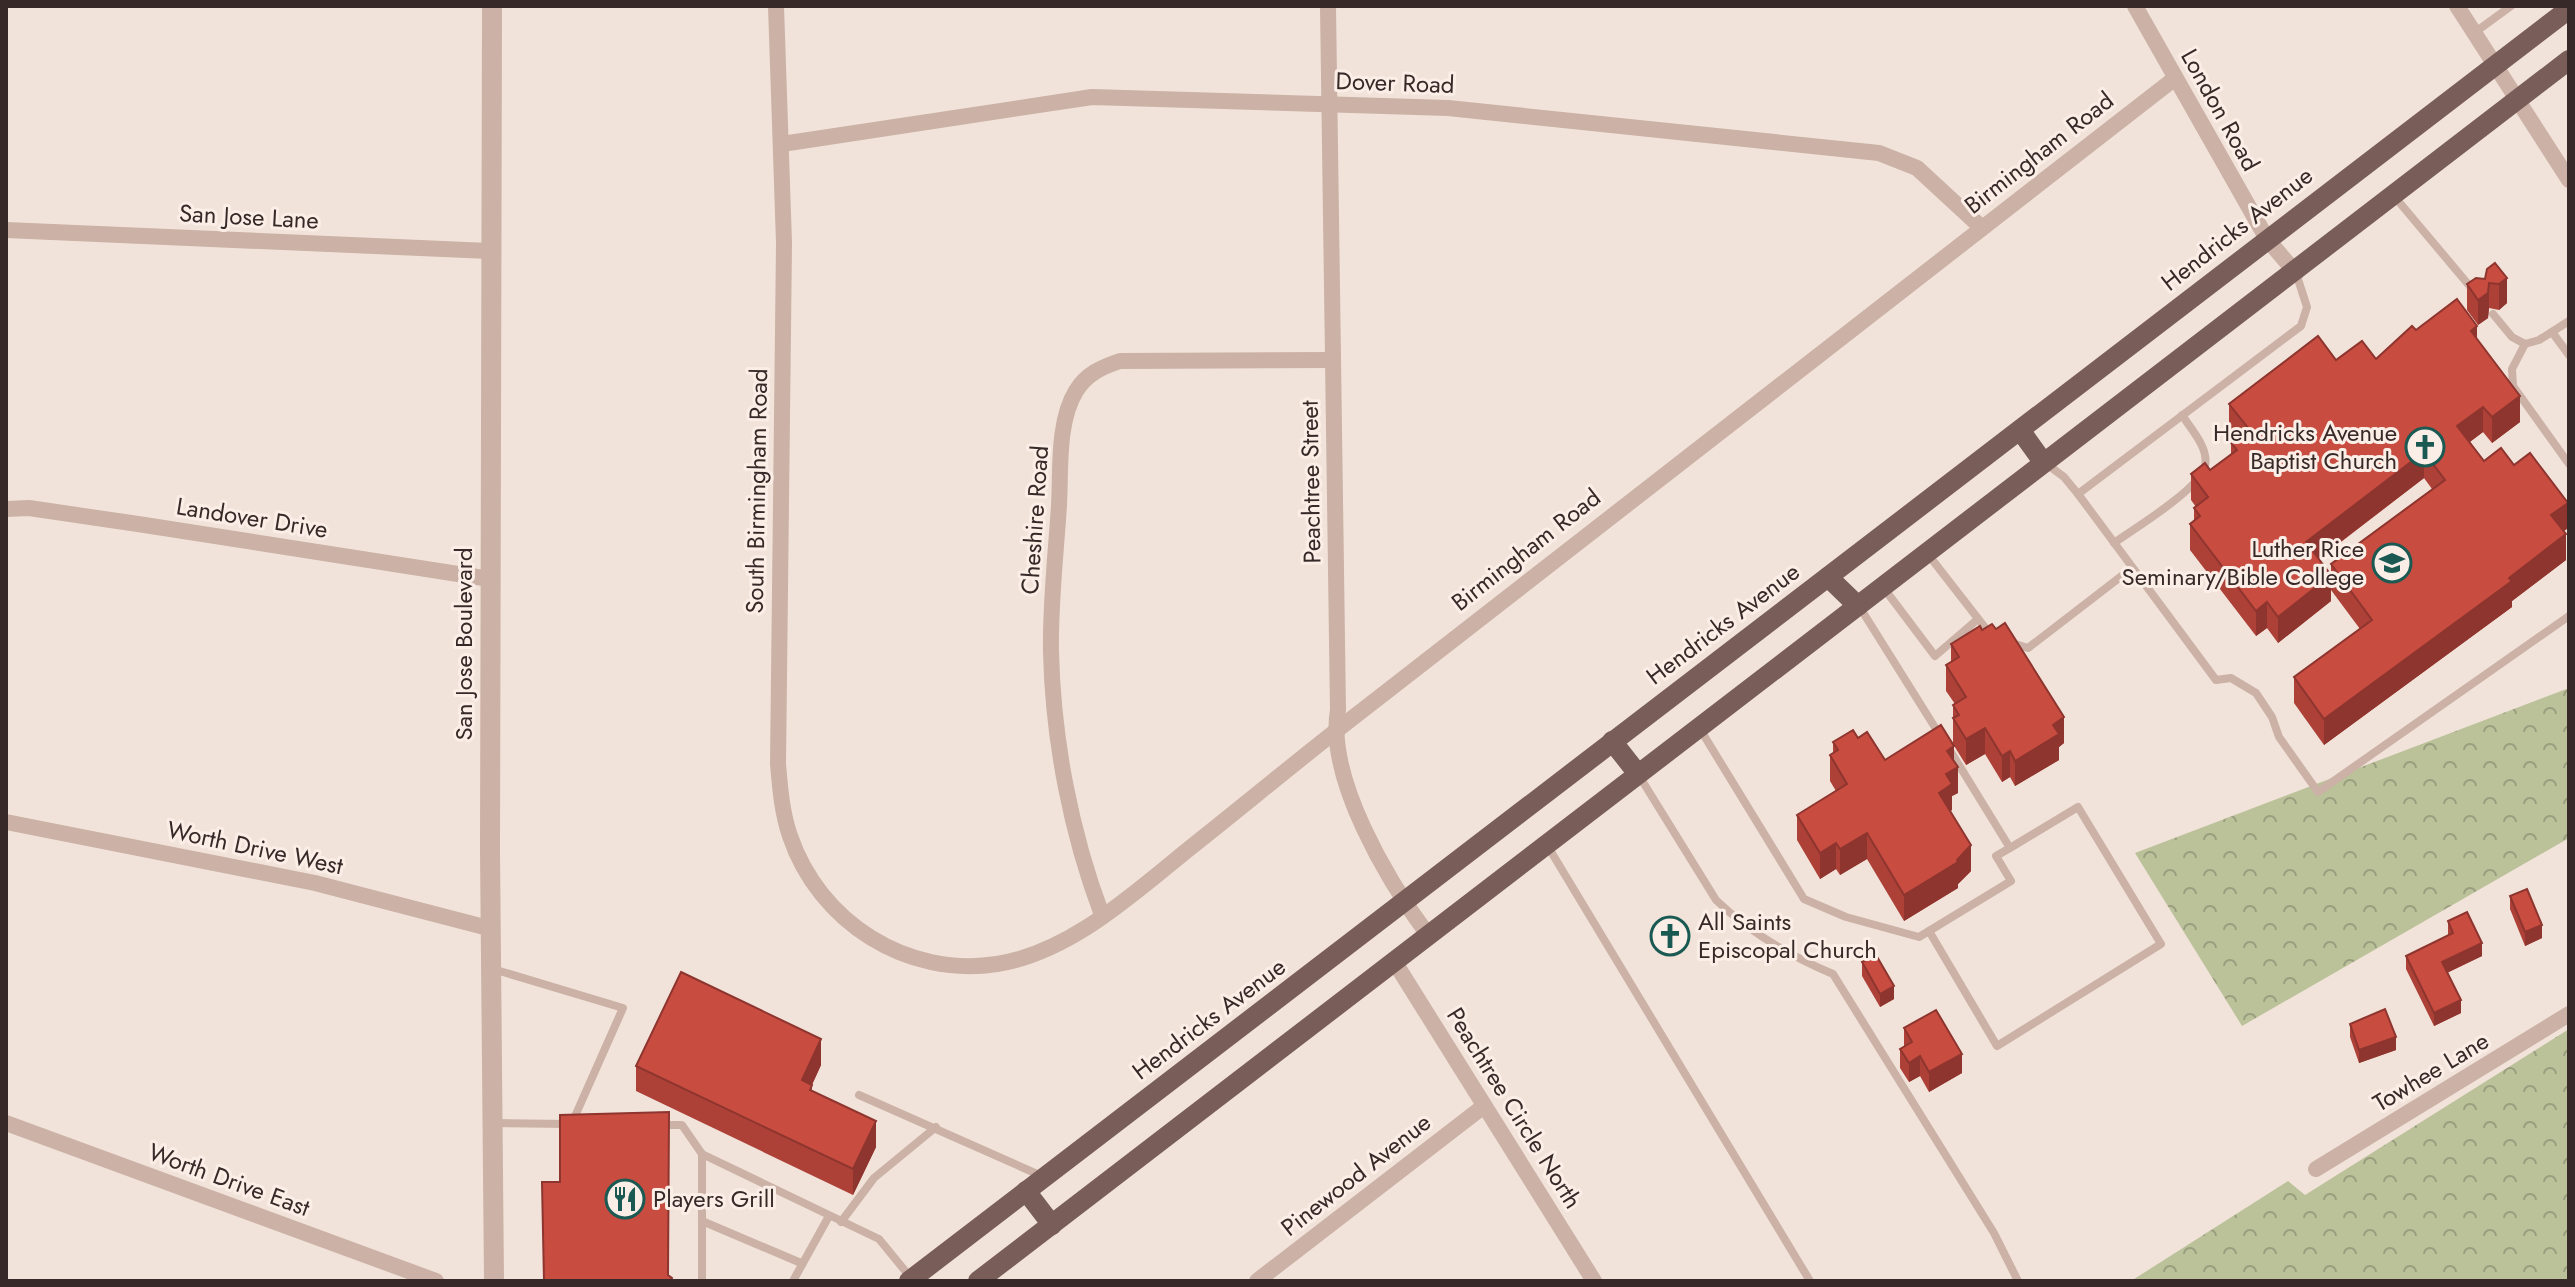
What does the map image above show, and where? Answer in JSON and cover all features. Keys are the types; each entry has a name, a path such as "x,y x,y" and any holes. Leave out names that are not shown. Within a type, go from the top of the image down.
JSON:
{"main road":[{"name":"Hendricks Avenue","path":"910,1280 2569,9"},
{"path":"978,1281 2043,462 2296,273 2569,60"},
{"path":"2020,430 2043,462"},
{"path":"1828,577 1858,606"},
{"path":"1612,741 1638,774"},
{"path":"1026,1191 1052,1225"}],"street":[{"name":"San Jose Boulevard","path":"492,6 489,251 494,1281"},
{"name":"South Birmingham Road","path":"776,6 784,243 778,690 780,785 791,838 816,888 832,908 876,942"},
{"name":"Peachtree Street","path":"1328,6 1338,710 1334,733 1351,797 1404,903 1428,935"},
{"name":"London Road","path":"2135,6 2267,239 2296,273"},
{"path":"2457,6 2569,180"},
{"name":"Birmingham Road","path":"876,942 906,955 943,965 998,964 1036,954 1102,915 1641,489 2174,79"},
{"name":"Dover Road","path":"782,144 1092,97 1448,108 1879,153 1917,168 1982,228"},
{"name":"San Jose Lane","path":"6,230 489,251"},
{"name":"Cheshire Road","path":"1102,915 1080,851 1067,788 1051,651 1061,462 1068,410 1076,391 1100,368 1120,361 1333,360"},
{"name":"Landover Drive","path":"6,509 29,508 490,579"},
{"name":"Worth Drive West","path":"6,822 315,883 492,929"},
{"name":"Peachtree Circle North","path":"1394,961 1594,1281"},
{"name":"Towhee Lane","path":"2316,1169 2569,1014"},
{"name":"Pinewood Avenue","path":"1257,1281 1484,1106"},
{"name":"Worth Drive East","path":"6,1123 436,1281"}],"lane":[{"path":"2474,33 2511,6"},
{"path":"2394,196 2481,299"},
{"path":"2078,494 2301,326 2307,307 2296,273"},
{"path":"2493,314 2512,337 2525,344"},
{"path":"2569,321 2525,344 2512,369 2513,386 2569,464"},
{"path":"2552,332 2569,355"},
{"path":"2114,543 2197,482 2206,465 2202,445 2182,415"},
{"path":"2043,462 2064,477 2078,494 2216,680 2231,678 2256,693 2272,717 2279,737 2318,792 2569,616"},
{"path":"1927,552 1992,637 2028,648 2132,568"},
{"path":"1883,587 1935,656 1978,619"},
{"path":"1858,606 2010,848"},
{"path":"1700,728 1804,899 1846,917 1919,937 2011,881 1996,856 2078,807 2161,944 1997,1046 1929,931"},
{"path":"1638,774 1716,900 1732,916 1792,957 1833,974 1994,1233 2018,1281"},
{"path":"1546,844 1810,1281"},
{"path":"492,969 623,1008 572,1124"},
{"path":"859,1095 1045,1177"},
{"path":"493,1123 588,1124"},
{"path":"650,1125 682,1125 702,1154 879,1239 910,1280"},
{"path":"841,1222 874,1178 936,1127"},
{"path":"702,1154 702,1281"},
{"path":"793,1281 829,1216"},
{"path":"702,1221 801,1263"}],"green space":[{"path":"2569,688 2569,838 2242,1026 2135,853"},
{"path":"2569,1029 2569,1281 2131,1281 2288,1181 2305,1195"}],"building":[{"path":"2495,263 2507,278 2499,284 2489,283 2488,293 2478,300 2467,284 2476,278 2485,279 2487,269"},
{"path":"2457,299 2477,326 2471,331 2520,396 2492,417 2483,407 2457,426 2484,461 2501,448 2514,465 2530,453 2568,503 2551,515 2566,534 2509,578 2512,581 2324,719 2294,677 2372,620 2331,564 2445,480 2424,452 2306,542 2331,575 2278,617 2267,602 2256,611 2190,524 2200,516 2194,508 2208,497 2191,474 2205,463 2210,470 2237,450 2231,443 2249,429 2229,404 2318,336 2336,360 2362,341 2376,359 2412,326 2416,330"},
{"path":"2005,623 2064,717 2053,725 2059,734 2015,761 2010,751 2002,756 1985,728 1966,739 1953,718 1959,715 1953,705 1966,697 1946,665 1959,657 1951,644 1980,626 1982,630 1992,624 1996,629"},
{"path":"1941,725 1954,746 1947,751 1958,767 1946,774 1952,784 1939,793 1971,845 1958,862 1904,895 1867,833 1840,849 1836,843 1820,853 1797,815 1847,784 1830,755 1838,750 1833,742 1853,730 1858,738 1867,732 1885,760"},
{"path":"2527,889 2542,925 2525,932 2510,896"},
{"path":"2467,912 2482,943 2442,962 2461,1000 2434,1013 2406,956 2453,933 2448,921"},
{"path":"1876,955 1894,986 1880,994 1862,962"},
{"path":"681,972 821,1039 802,1080 812,1085 810,1090 876,1121 853,1169 636,1066"},
{"path":"2385,1009 2396,1037 2359,1050 2350,1024"},
{"path":"1936,1010 1962,1054 1929,1072 1920,1056 1909,1063 1900,1049 1912,1042 1904,1028"},
{"path":"669,1112 670,1281 544,1281 542,1182 560,1182 560,1115"}],"place":[{"name":"Hendricks Avenue Baptist Church","path":"2425,447"},
{"name":"Luther Rice Seminary/Bible College","path":"2392,563"},
{"name":"All Saints Episcopal Church","path":"1670,936"},
{"name":"Players Grill","path":"625,1199"}]}
